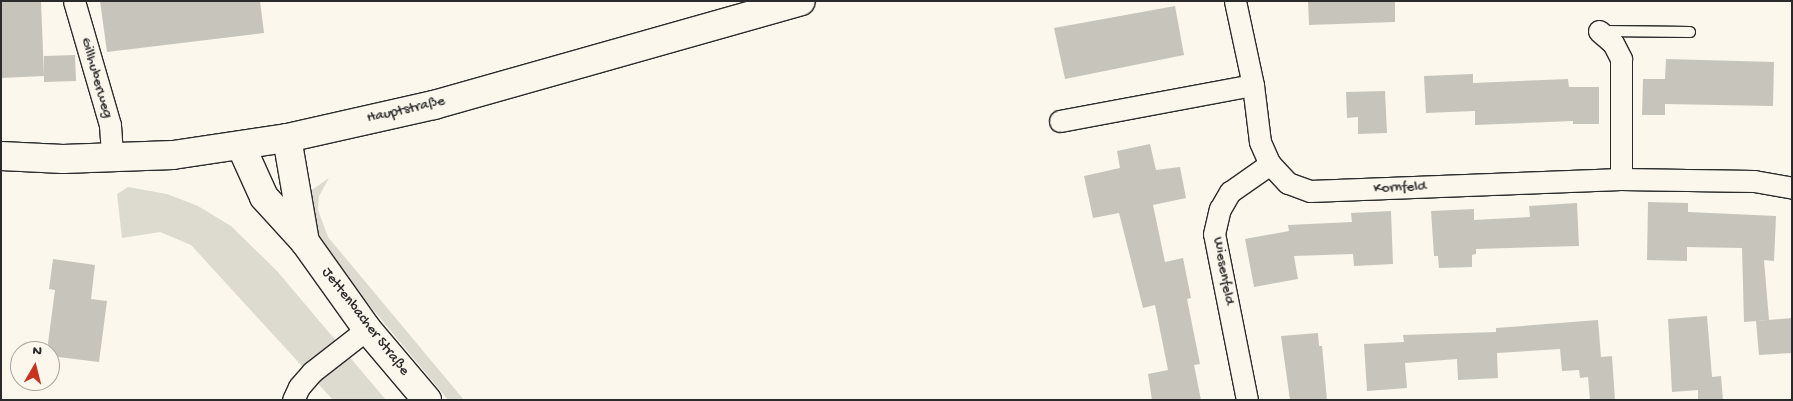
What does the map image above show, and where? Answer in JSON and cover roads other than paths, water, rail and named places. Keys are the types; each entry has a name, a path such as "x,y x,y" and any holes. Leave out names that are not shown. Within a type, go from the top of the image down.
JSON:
{"main road":[{"name":"Hauptstraße","path":"1,156 112,157 173,155 287,138 434,105 802,1"},
{"name":"Jettenbacher Straße","path":"287,138 305,242"},
{"name":"Jettenbacher Straße","path":"241,146 264,197 305,242 367,329 427,400"}],"street":[{"name":"Gillhuberweg","path":"74,1 110,125 112,157"},
{"name":"Kornfeld","path":"1235,1 1253,85 1260,142 1270,164 1288,183 1310,191 1621,179 1754,181 1792,188"},
{"path":"1599,31 1613,43 1621,59 1621,179"},
{"path":"1060,121 1253,85"},
{"name":"Wiesenfeld","path":"1247,400 1214,234 1220,209 1230,192 1270,164"},
{"path":"293,400 299,387 312,372 367,329"}],"lane":[{"path":"1599,31 1690,32"}]}
